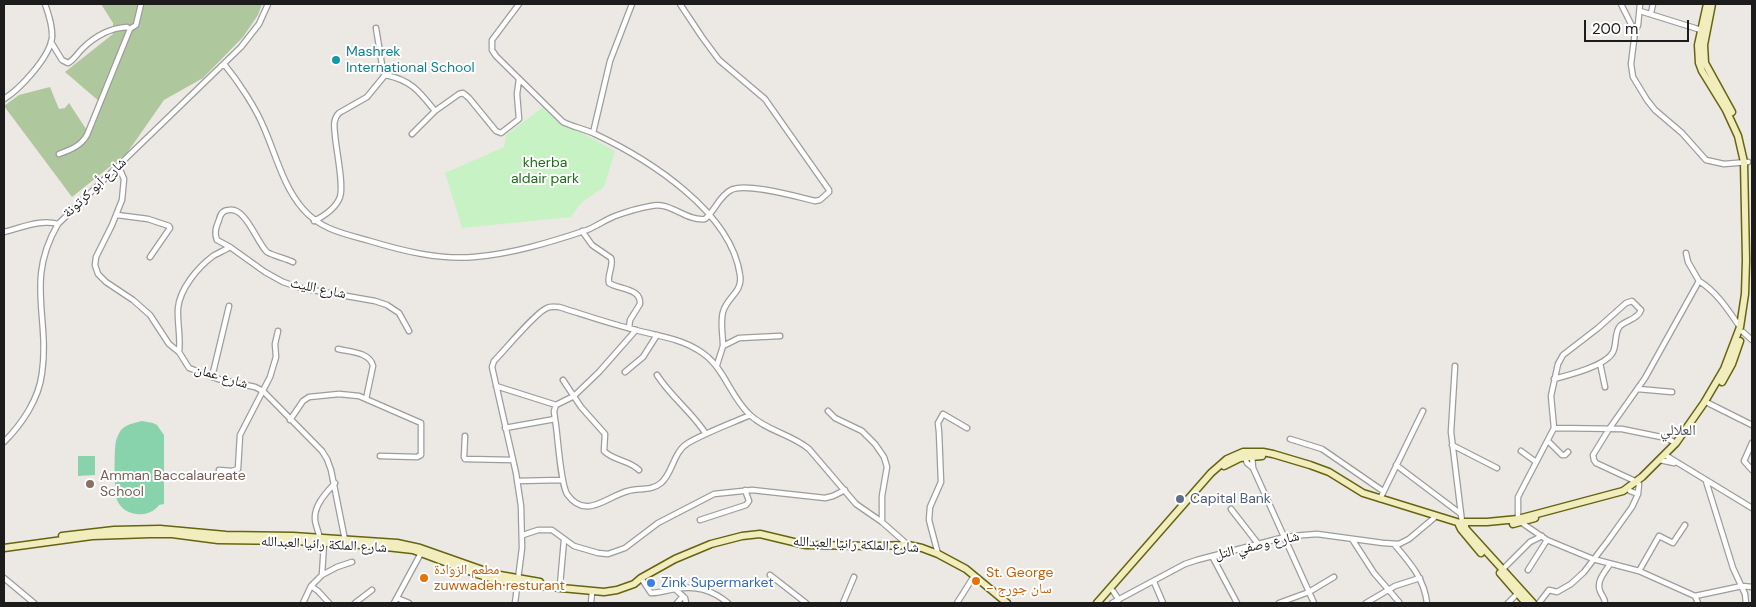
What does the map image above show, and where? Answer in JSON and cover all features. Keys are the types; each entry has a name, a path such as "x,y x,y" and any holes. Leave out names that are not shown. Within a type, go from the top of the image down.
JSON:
{"main road":[{"path":"1252,454 1310,467 1371,501 1462,525 1479,527 1520,521 1608,499 1630,491 1664,459 1708,403 1732,364 1741,329 1749,281 1746,162 1738,136 1698,54 1707,4"},
{"path":"1703,66 1704,45 1712,4"},
{"path":"1664,459 1718,380 1741,329"},
{"path":"1097,603 1216,468 1227,459 1244,455 1273,454 1310,465 1329,472 1363,493 1462,525 1520,521 1614,494 1638,483"},
{"path":"1102,603 1213,476 1228,463 1244,455"},
{"path":"1462,525 1502,570 1526,603"},
{"path":"1462,525 1519,591 1533,603"},
{"path":"1473,537 1479,527"},
{"name":"شارع الملكة رانيا العبدالله","path":"4,544 88,532 140,529 240,536 293,536 411,545 517,581 604,588 639,579 675,559 711,544 760,534 806,545 908,545 922,548 966,569 1007,603"},
{"name":"شارع الملكة رانيا العبدالله","path":"4,548 92,536 172,534 235,541 296,541 377,546 421,553 478,574 592,592 617,590 634,584 639,579"}],"street":[{"path":"4,99 19,88 31,75 51,42 52,28 46,4"},
{"path":"59,154 76,147 87,135 130,30 136,25 141,4"},
{"name":"شارع أبو كرتونة","path":"4,442 21,422 28,410 42,376 40,272 47,247 58,224 224,64 251,35 261,20 268,4"},
{"path":"519,4 500,29 491,45 496,56 563,122 594,133 674,180 695,200 721,230 730,244 740,275 739,289 727,304 723,313 723,346 717,365"},
{"path":"594,133 610,62 632,4"},
{"path":"224,64 233,75 263,125 280,169 290,190 302,208 314,221 328,229 382,245 429,255 453,257 474,257 502,253 582,231 614,216 652,205 663,206 698,219 705,219 732,189 743,187 817,201 829,191 765,100 719,60 680,4"},
{"path":"1621,4 1635,32"},
{"path":"1640,4 1638,25 1635,32 1632,69 1637,84 1647,100 1706,160 1724,164 1746,162"},
{"path":"1651,13 1653,4"},
{"path":"1640,11 1701,30"},
{"path":"51,42 62,60 68,63 87,45 110,30 127,27 130,30"},
{"path":"376,28 382,71 385,75"},
{"path":"314,221 332,208 340,197 341,190 334,129 336,116 366,97 385,75"},
{"path":"385,75 396,76 404,80 435,111"},
{"path":"412,134 435,111 459,94 466,94 496,131 502,133 518,119 517,94 519,79"},
{"name":"شارع عمان","path":"118,167 122,172 124,181 122,200 117,215 96,257 96,271 106,282 144,309 153,319 169,344 179,352 188,367 212,377 263,391 322,451 327,459 335,483 345,540"},
{"name":"شارع الليث","path":"293,262 268,253 245,219 235,211 230,209 220,215 215,234 217,240 230,247 264,272 283,282 301,288 383,302 399,313 409,331"},
{"path":"117,215 148,218 170,227 150,257"},
{"path":"4,232 40,223 50,222 58,224"},
{"path":"582,231 592,245 611,258 612,263 608,278 610,283 635,292 640,298 640,306 632,317 629,328"},
{"path":"179,352 178,308 184,289 213,256 230,247"},
{"path":"1686,254 1688,262 1699,281 1717,296 1741,329 1752,340"},
{"path":"1539,603 1549,590 1557,592 1584,572 1628,514 1638,494 1638,483 1596,463 1594,460 1596,449 1638,389 1699,281"},
{"path":"1554,380 1600,363 1610,357 1620,326 1638,316 1641,312 1632,301 1624,304 1598,328 1563,355 1558,364 1554,380 1551,396 1554,428 1518,497 1520,521 1547,540 1593,559 1639,571 1696,596 1742,586 1752,587"},
{"path":"212,377 229,306"},
{"path":"515,603 523,535 517,481 492,372 494,361 537,315 548,308 559,307 688,344 717,365 736,397 750,415 776,432 801,443 809,449 860,507 882,522 908,545"},
{"path":"496,386 556,405 574,396 606,365 636,330"},
{"path":"219,470 232,472 238,469 240,435 263,391 275,360 275,344 278,331"},
{"path":"625,372 643,357 657,335"},
{"path":"723,346 739,338 780,336"},
{"path":"338,349 367,356 372,361 373,366 366,399"},
{"path":"1600,363 1605,387"},
{"path":"1455,366 1452,445 1462,525"},
{"path":"657,375 668,390 695,418 706,434"},
{"path":"563,380 605,434 604,452 612,458 631,463 640,470"},
{"path":"1638,389 1672,392"},
{"path":"290,420 303,401 316,395 349,394 366,399 419,421 422,424 421,455 417,457 380,456"},
{"path":"1708,403 1752,425"},
{"path":"556,405 554,411 562,480 566,492 573,500 582,505 597,506 627,491 658,485 667,475 683,447 706,434 750,415"},
{"path":"828,411 835,418 862,431 875,444 884,457 887,467 882,496 882,522"},
{"path":"1380,499 1422,411"},
{"path":"938,554 931,530 929,514 930,507 941,482 940,432 938,423 943,414 967,428"},
{"path":"505,428 555,419"},
{"path":"1554,428 1581,430 1609,429 1666,438 1676,442"},
{"path":"465,436 465,459 513,460"},
{"path":"1290,439 1322,449 1383,491"},
{"path":"1548,441 1562,455 1565,456 1568,452"},
{"path":"1752,443 1744,461 1752,470"},
{"path":"1452,445 1497,468"},
{"path":"1521,451 1536,462"},
{"path":"1252,454 1253,468 1314,603"},
{"path":"1244,455 1247,463 1253,468"},
{"path":"1664,459 1677,464 1752,508"},
{"path":"1396,465 1460,514"},
{"path":"517,481 562,480"},
{"path":"1706,481 1746,603"},
{"path":"319,536 315,520 316,512 322,499 335,483"},
{"path":"1711,496 1717,487"},
{"path":"523,535 548,529 556,532 574,546 604,554 614,553 625,548 658,524 708,496 723,492 745,490 825,498 844,490"},
{"path":"700,520 746,505 749,501 745,490"},
{"path":"1630,491 1638,494"},
{"path":"1231,508 1259,545"},
{"path":"1427,603 1426,591 1420,578 1394,544 1409,539 1434,518"},
{"path":"1639,571 1658,537 1661,536 1674,543 1685,525"},
{"path":"1530,542 1535,532"},
{"name":"شارع وصفي التل","path":"1112,603 1185,564 1285,537 1318,534 1394,544"},
{"path":"1502,570 1530,542 1542,536"},
{"path":"1352,539 1374,573 1399,602"},
{"path":"560,585 564,540"},
{"path":"1528,570 1547,540"},
{"path":"322,575 324,543"},
{"path":"394,603 421,553"},
{"path":"1212,556 1237,603"},
{"path":"303,603 311,586 322,575 352,562"},
{"path":"1605,603 1600,590 1600,581 1610,564"},
{"path":"770,575 806,603"},
{"path":"957,603 974,576"},
{"path":"1279,603 1309,592 1334,577"},
{"path":"4,578 34,603"},
{"path":"843,603 854,578"},
{"path":"1366,603 1388,590 1420,578"},
{"path":"639,579 651,592 700,588 728,603"},
{"path":"1154,582 1163,603"},
{"path":"311,586 329,603"},
{"path":"674,589 686,599 686,603"},
{"path":"355,603 372,590"},
{"path":"1508,603 1519,591"},
{"path":"591,603 592,592"},
{"path":"1113,592 1119,600"},
{"path":"676,603 683,596"},
{"path":"1696,596 1698,603"},
{"path":"397,598 409,603"}],"green space":[{"path":"101,4 262,4 258,15 243,37 203,78 164,100 127,153 72,197 4,106 19,95 50,87 59,109 65,108 69,103 88,132 100,102 65,72 113,34 113,23"},
{"name":"kherba aldair park","path":"543,107 565,127 582,133 615,151 604,187 581,203 571,217 462,228 445,173 504,147 506,135"},
{"path":"142,421 157,425 164,435 164,504 159,505 149,513 137,514 125,510 117,500 115,452 116,441 121,430 128,425"},
{"path":"78,456 95,456 95,475 78,476"}],"place":[{"name":"Mashrek International School","path":"336,60"},
{"name":"Amman Baccalaureate School","path":"90,484"},
{"name":"Capital Bank","path":"1180,499"},
{"name":"مطعم الزوادة zuwwadeh resturant","path":"424,578"},
{"name":"St. George - سان جورج","path":"976,581"},
{"name":"Zink Supermarket","path":"651,583"}],"district":[{"name":"العلالي","path":"1678,431"}]}
